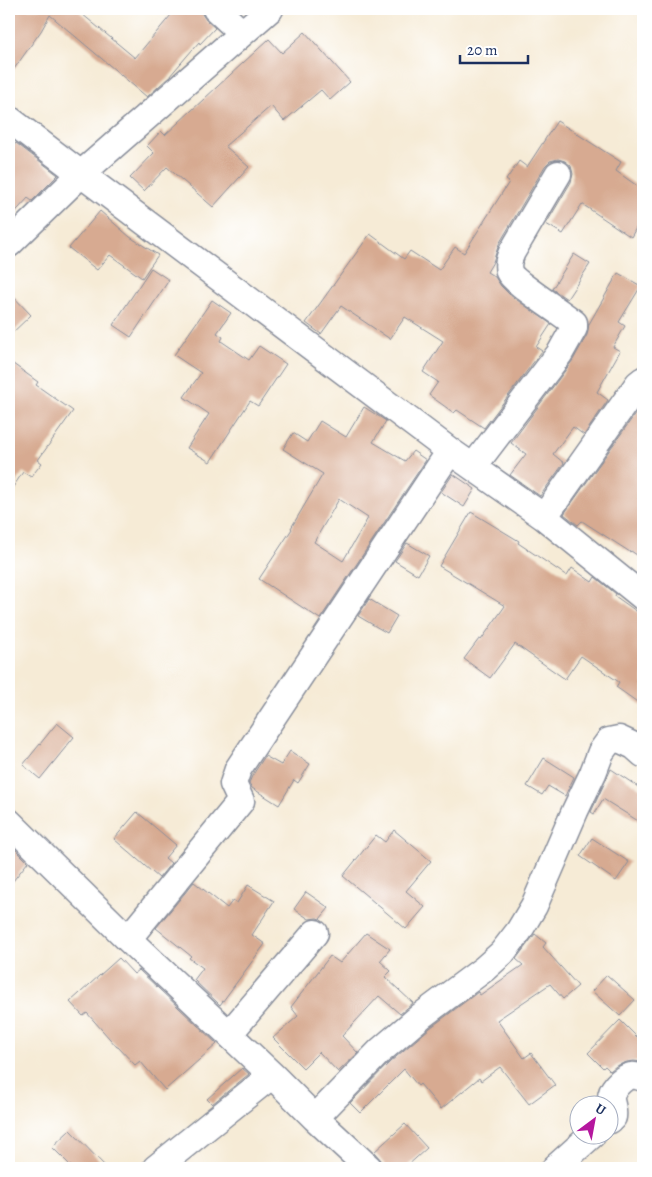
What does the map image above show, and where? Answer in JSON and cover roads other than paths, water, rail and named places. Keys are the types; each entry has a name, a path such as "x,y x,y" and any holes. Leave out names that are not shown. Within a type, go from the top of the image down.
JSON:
{"street":[{"path":"216,9 242,33"},
{"path":"9,244 80,174 270,9"},
{"path":"9,119 450,450 544,516 643,597"},
{"path":"473,467 560,353 574,328 574,323 519,283 510,273 508,263 512,252 558,174"},
{"path":"544,516 608,425 643,380"},
{"path":"128,939 241,801 233,784 238,769 450,450"},
{"path":"315,1118 380,1051 421,1016 484,969 502,953 520,931 534,906 601,752 609,742 619,739 634,746 643,754"},
{"path":"9,822 128,939 369,1168"},
{"path":"229,1034 315,933"},
{"path":"156,1168 272,1075"},
{"path":"612,1094 616,1086 633,1076 643,1078"},
{"path":"555,1168 582,1144"}]}
